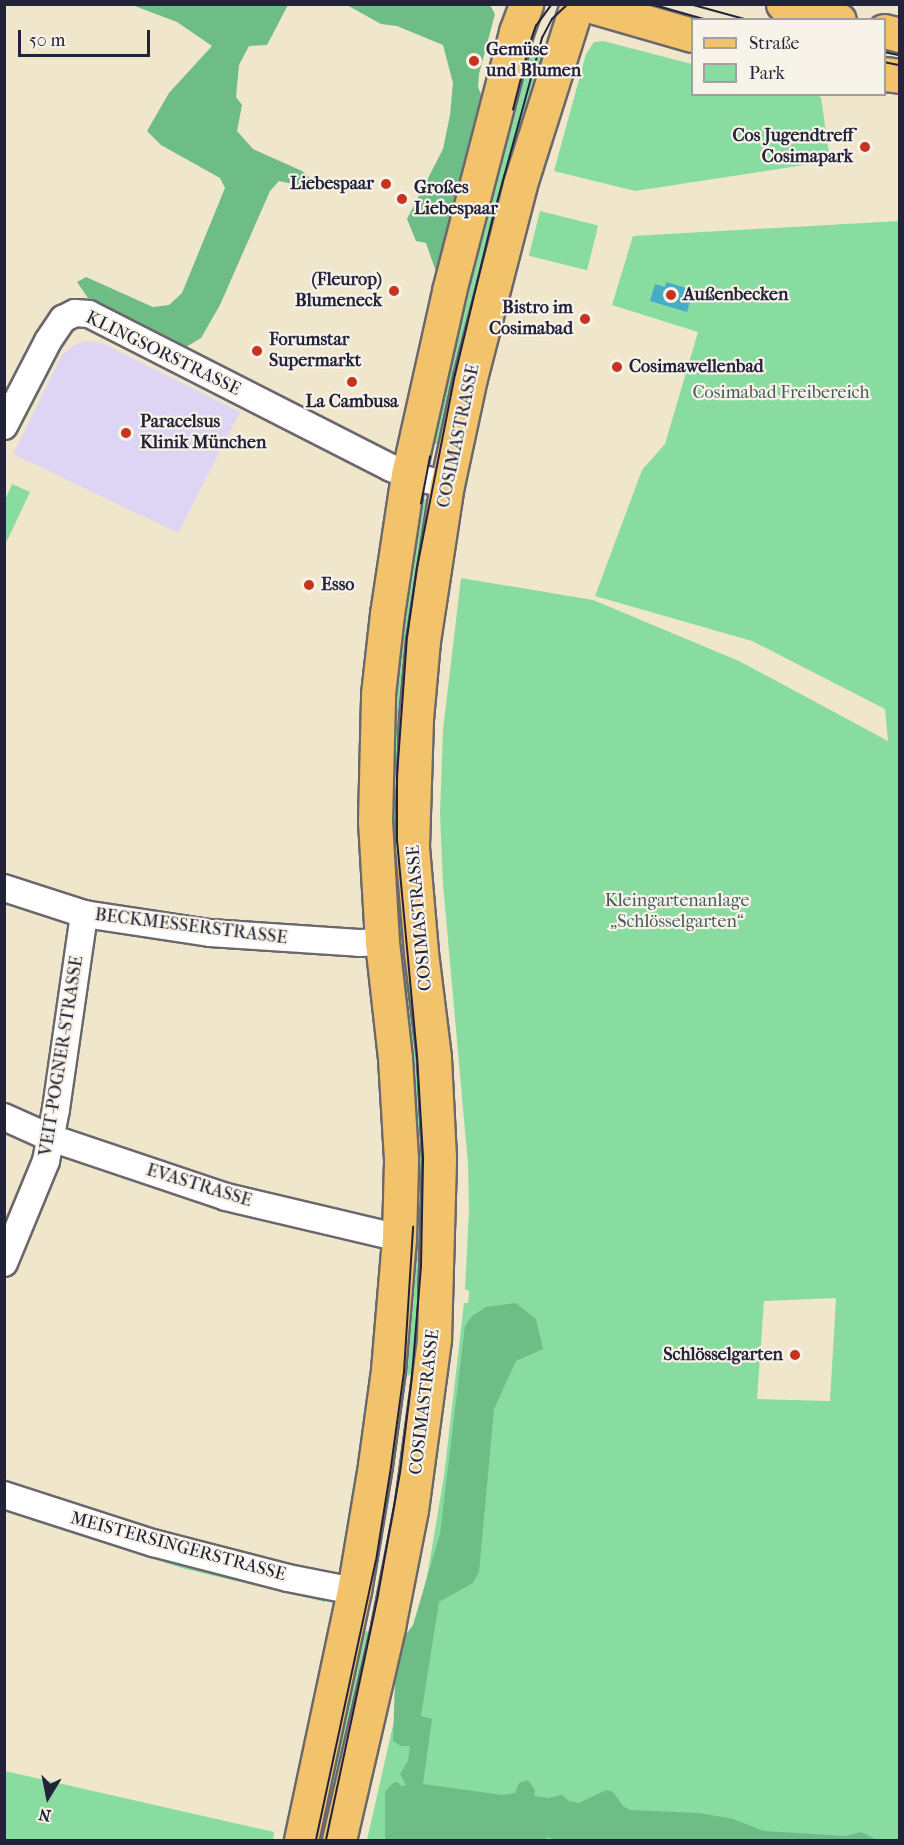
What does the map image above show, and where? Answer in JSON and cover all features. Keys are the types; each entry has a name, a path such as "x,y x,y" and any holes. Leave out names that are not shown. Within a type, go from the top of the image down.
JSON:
{"main road":[{"name":"COSIMASTRASSE","path":"301,1840 354,1591 387,1378 399,1239 400,1147 395,1058 382,942 375,821 378,694 387,614 408,475 468,210 516,32 526,4"},
{"name":"COSIMASTRASSE","path":"339,1840 394,1598 418,1472 431,1367 436,1296 439,1157 434,1057 421,952 412,846 416,719 423,641 447,485 470,378 520,184 576,4"},
{"path":"584,4 691,34"},
{"path":"783,4 832,18"},
{"path":"354,1591 394,1598"}],"street":[{"name":"KLINGSORSTRASSE","path":"4,426 48,341 63,319 75,313 89,314 408,475 447,485"},
{"name":"BECKMESSERSTRASSE","path":"4,888 84,914 231,935 359,943 382,942"},
{"name":"VEIT-POGNER-STRASSE","path":"4,1263 46,1161 84,914"},
{"name":"EVASTRASSE","path":"4,1117 51,1138 226,1197 399,1239"},
{"name":"MEISTERSINGERSTRASSE","path":"4,1495 153,1543 288,1578 354,1591"}],"shaded area":[{"name":"Paracelsus Klinik München","path":"86,341 104,344 240,412 178,533 13,454 62,355 76,344"}],"green space":[{"path":"132,5 288,5 267,45 249,46 239,65 236,97 242,105 237,131 253,149 302,171 317,184 316,189 279,181 270,191 220,305 201,338 186,347 162,334 92,304 77,282 86,277 153,307 169,305 182,293 225,188 220,178 161,145 147,131 169,93 212,46 177,22"},
{"path":"347,5 490,5 495,14 479,74 478,87 483,99 447,267 435,269 426,243 416,241 407,219 443,149 450,115 453,83 443,45 397,26 381,24"},
{"path":"521,40 542,47 540,55 545,58 449,447 423,441"},
{"path":"603,41 691,64 691,96 821,97 830,161 635,191 554,171 586,54 594,42"},
{"path":"540,211 598,226 587,270 529,256"},
{"path":"899,221 899,1840 367,1840 428,1571 444,1476 464,1303 468,1303 469,1295 469,1291 465,1289 469,1210 468,1164 443,884 440,814 443,730 461,578 593,600 739,661 888,741 885,709 752,641 595,596 642,470 665,444 698,332 612,305 633,236","holes":["836,1298 830,1401 757,1399 764,1301"]},
{"path":"12,484 30,492 7,541 5,540 5,500"},
{"path":"413,497 434,501 414,949 387,953 380,830"},
{"path":"415,961 424,1033 423,1377 392,1373 389,963"},
{"path":"516,1303 536,1319 543,1349 516,1361 494,1409 479,1572 473,1583 439,1602 421,1716 432,1719 423,1784 502,1795 515,1793 519,1783 528,1780 535,1790 534,1796 548,1798 562,1795 569,1801 579,1803 606,1790 613,1792 623,1806 630,1810 700,1813 733,1819 764,1831 846,1836 861,1832 877,1840 555,1840 548,1837 545,1840 385,1840 385,1792 393,1783 406,1785 400,1774 408,1761 410,1746 401,1746 393,1741 395,1680 387,1665 387,1649 405,1636 413,1625 440,1534 465,1326 472,1316 486,1307"},
{"path":"37,1517 326,1593 325,1602 185,1569 30,1520"},
{"path":"353,1628 380,1634 333,1840 304,1839"},
{"path":"5,1771 274,1832 273,1840 5,1840"}],"water":[{"name":"Außenbecken","path":"666,282 693,290 687,312 650,301 655,284 665,287"}],"tram line":[{"path":"513,110 536,26 552,4"},
{"path":"326,1840 378,1595 400,1473 412,1376 421,1266 423,1157 417,1056 397,842 397,776 407,638 417,568 455,375 492,221 542,38 552,19 568,4"},
{"path":"651,4 701,18"},
{"path":"690,4 741,18"},
{"path":"886,52 900,55"},
{"path":"886,62 900,65"},
{"path":"421,504 430,457"},
{"path":"316,1840 376,1561 391,1467 404,1372 413,1227"}],"place":[{"name":"Gemüse und Blumen","path":"474,61"},
{"name":"Cos Jugendtreff Cosimapark","path":"865,147"},
{"name":"Liebespaar","path":"386,184"},
{"name":"Großes Liebespaar","path":"402,199"},
{"name":"(Fleurop) Blumeneck","path":"394,291"},
{"name":"Außenbecken","path":"671,295"},
{"name":"Bistro im Cosimabad","path":"585,319"},
{"name":"Forumstar Supermarkt","path":"257,351"},
{"name":"Cosimawellenbad","path":"617,367"},
{"name":"La Cambusa","path":"352,382"},
{"name":"Paracelsus Klinik München","path":"126,433"},
{"name":"Esso","path":"309,585"},
{"name":"Schlösselgarten","path":"795,1355"}],"park label":[{"name":"Cosimabad Freibereich","path":"781,393"},
{"name":"Kleingartenanlage „Schlösselgarten“","path":"677,912"}]}
